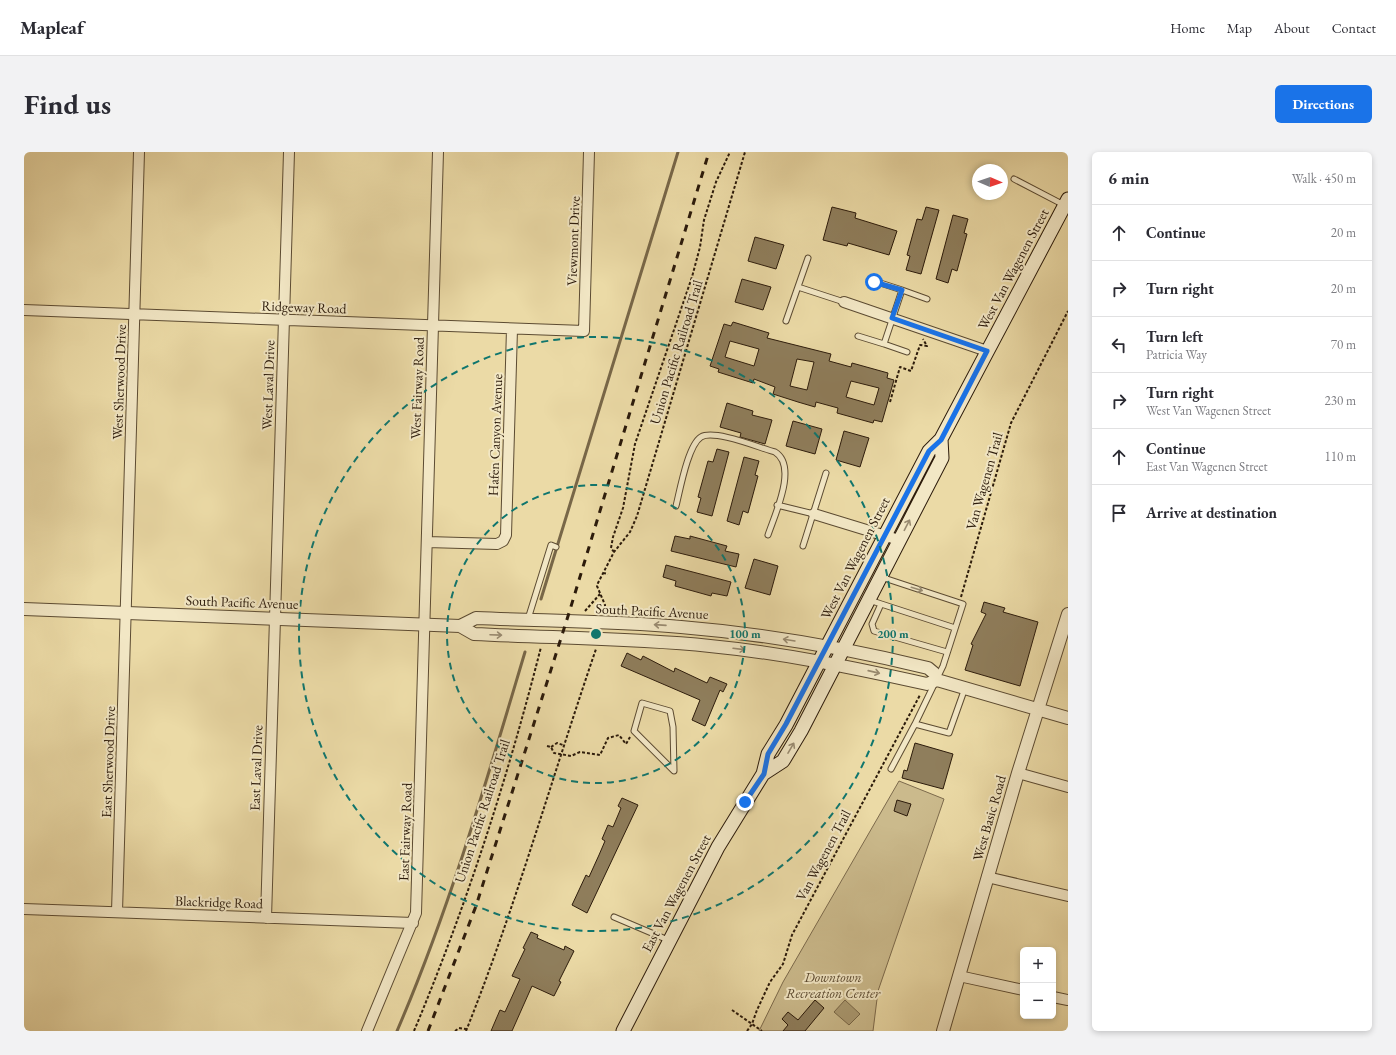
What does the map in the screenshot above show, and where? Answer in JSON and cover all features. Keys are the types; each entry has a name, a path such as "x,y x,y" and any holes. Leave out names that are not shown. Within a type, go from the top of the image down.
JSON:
{"main road":[{"name":"West Van Wagenen Street","path":"824,653 929,451 941,440 1066,202"},
{"name":"West Van Wagenen Street","path":"840,656 942,458 941,440"},
{"name":"East Van Wagenen Street","path":"623,1031 718,847 764,774 768,754 824,653"},
{"name":"East Van Wagenen Street","path":"764,774 783,761 840,656"}],"street":[{"name":"West Sherwood Drive","path":"126,613 140,152"},
{"name":"West Laval Drive","path":"275,619 289,152"},
{"name":"West Fairway Road","path":"425,624 438,152"},
{"name":"Viewmont Drive","path":"584,331 589,152"},
{"path":"844,302 987,351"},
{"name":"Ridgeway Road","path":"24,310 584,331"},
{"name":"Hafen Canyon Avenue","path":"427,542 492,544 503,541 506,531 512,329"},
{"path":"814,514 899,540"},
{"name":"South Pacific Avenue","path":"24,609 460,626 474,634 686,644 763,652 824,653 840,656"},
{"name":"East Sherwood Drive","path":"117,912 126,613"},
{"name":"West Basic Road","path":"943,1031 1018,773 1068,614"},
{"name":"South Pacific Avenue","path":"460,626 476,618 710,629 840,656"},
{"name":"East Laval Drive","path":"266,918 275,619"},
{"name":"East Fairway Road","path":"367,1031 416,913 425,624"},
{"path":"840,656 927,684 937,680 1068,718"},
{"path":"840,656 928,668 934,673 937,680"},
{"path":"1018,773 1068,787"},
{"path":"987,877 1068,896"},
{"name":"Blackridge Road","path":"24,909 413,923"},
{"path":"959,976 1020,989"},
{"path":"1056,998 1068,1000"}],"lane":[{"path":"1014,178 1066,202"},
{"path":"786,321 808,258"},
{"path":"874,282 927,299"},
{"path":"798,287 844,302"},
{"path":"884,344 902,290"},
{"path":"858,336 907,352"},
{"path":"676,506 692,448 702,436 710,435 725,438 775,452 782,456 786,469 786,478 768,535"},
{"path":"803,546 826,473"},
{"path":"778,505 814,514"},
{"path":"528,620 551,545 556,547"},
{"path":"880,577 962,603 937,680 891,768"},
{"path":"868,600 955,628"},
{"path":"881,604 872,624 874,631 947,652"},
{"path":"915,724 949,733 965,688"},
{"path":"642,703 670,711 673,727 674,771 644,741 634,731 642,703"},
{"path":"614,917 669,941"}],"path":[{"name":"Union Pacific Railroad Trail","path":"614,552 611,548 613,537 623,508 635,444 687,292 700,247 704,220 716,182 730,152"},
{"name":"Union Pacific Railroad Trail","path":"604,623 606,609 597,586 614,552 630,532 637,516 745,152"},
{"name":"Van Wagenen Trail","path":"962,603 1011,423 1068,311"},
{"path":"890,402 900,367 911,371 920,345 927,346 923,339"},
{"path":"603,573 608,574"},
{"path":"582,614 600,594"},
{"name":"Union Pacific Railroad Trail","path":"414,1031 469,886 525,711 542,645 547,646"},
{"path":"455,1031 459,1028 466,1030 486,981 519,889 563,745 597,647 589,647"},
{"name":"Van Wagenen Trail","path":"747,1031 752,1024 756,1010 770,982 782,964 792,935 922,690"},
{"path":"551,747 554,753 560,755 571,756 580,752 600,755 608,738 619,735 626,744 634,731"},
{"path":"547,746 551,747 557,744 563,745"},
{"path":"732,1010 762,1031"}],"green space":[{"name":"Downtown Recreation Center","path":"899,781 944,799 878,991 873,1031 759,1031 783,982"}],"shaded area":[{"path":"845,1000 860,1014 849,1025 834,1012"}],"building":[{"path":"832,207 856,213 855,218 897,231 889,255 848,243 847,246 823,240"},
{"path":"926,207 939,210 921,274 906,270 910,256 907,255 917,219 922,220"},
{"path":"953,215 968,219 964,233 967,234 957,271 952,269 948,283 936,279"},
{"path":"755,237 784,245 776,269 748,261"},
{"path":"742,279 771,287 763,310 735,302"},
{"path":"733,322 769,333 767,338 831,354 829,361 851,367 852,363 888,373 887,378 894,380 882,422 874,420 873,423 837,413 838,408 816,402 815,407 798,402 773,394 775,387 754,379 753,383 718,372 719,369 710,366 724,324 731,326","holes":["730,341 759,349 754,366 725,357","797,359 814,362 807,390 790,386","851,381 879,388 874,405 846,397"]},
{"path":"727,403 753,411 752,415 772,420 765,444 740,437 741,433 720,427"},
{"path":"793,421 822,429 815,454 786,446"},
{"path":"844,431 869,438 860,467 836,460"},
{"path":"717,449 729,452 712,516 697,512 701,498 698,497 708,461 713,462"},
{"path":"744,457 759,461 755,475 758,476 748,513 743,511 739,525 727,521"},
{"path":"675,536 690,539 690,536 727,546 725,551 739,554 736,567 671,551"},
{"path":"754,559 778,566 770,595 745,588"},
{"path":"666,565 731,582 727,596 712,593 711,596 675,586 676,581 663,577"},
{"path":"984,602 1005,608 1003,612 1038,622 1020,686 965,670 973,645 971,644 986,614 981,612"},
{"path":"627,653 641,660 643,656 674,672 675,668 707,683 710,677 727,684 723,692 720,690 705,726 692,720 700,700 621,666"},
{"path":"915,743 953,754 943,789 902,778 904,770 907,771"},
{"path":"622,798 638,805 587,913 572,905 586,875 589,877 599,855 605,841 602,839 608,825 613,827 621,808 618,806"},
{"path":"897,800 911,804 907,816 894,811"},
{"path":"531,932 538,935 537,938 564,950 565,946 574,951 559,981 561,982 554,996 532,986 512,1031 491,1031 500,1010 505,1012 520,979 512,976 525,949 523,948"},
{"path":"815,1000 824,1008 805,1031 783,1031 788,1025 782,1019 788,1012 798,1020"}],"waterway":[{"path":"541,599 678,152"},
{"path":"397,1031 451,891 482,795 525,652"}],"railway":[{"path":"428,1031 476,906 569,613 709,152"}],"route":[{"path":"745,802 764,774 768,754 824,653 929,451 941,440 987,351 892,318 902,290 874,282"}]}
